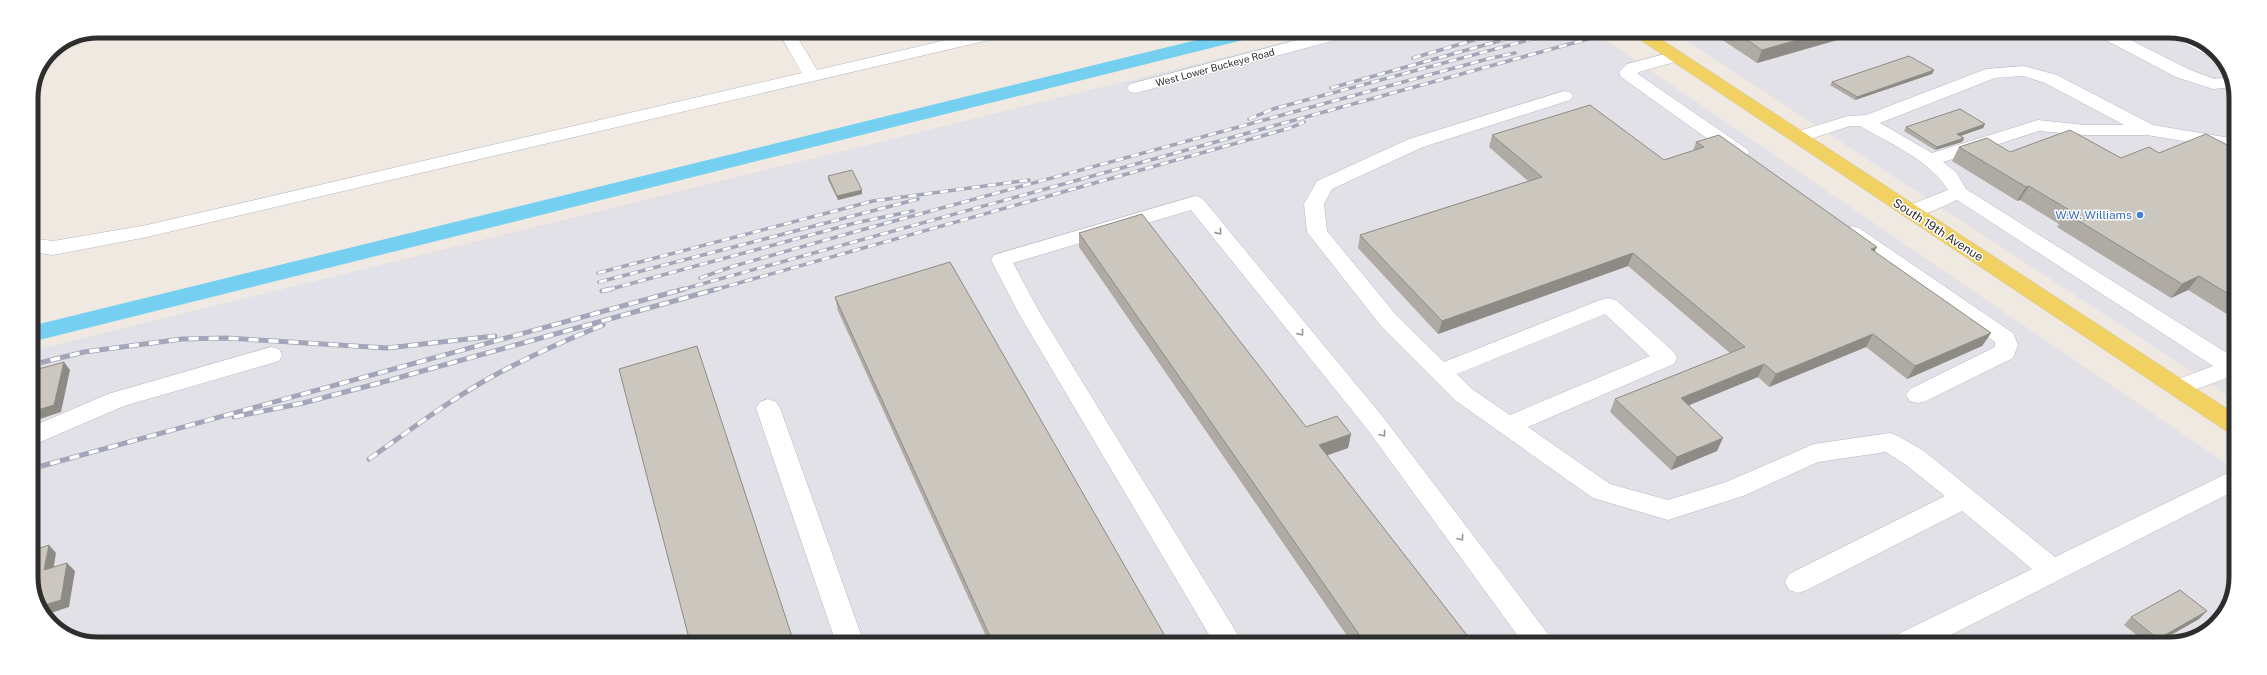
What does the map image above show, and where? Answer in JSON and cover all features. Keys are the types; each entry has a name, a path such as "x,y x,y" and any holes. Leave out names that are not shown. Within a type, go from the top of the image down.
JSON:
{"main road":[{"name":"South 19th Avenue","path":"1648,38 2229,422"}],"street":[{"path":"790,38 812,75"},
{"path":"38,246 54,248 147,231 976,38"},
{"name":"West Lower Buckeye Road","path":"1136,88 1326,38"},
{"path":"2114,38 2182,73 2213,84 2227,82"},
{"path":"1676,56 1632,68 1628,72 1630,77 1757,165"},
{"path":"1798,137 1848,121 1868,121 1992,73 2024,71 2052,79 2147,130"},
{"path":"1564,96 1416,143 1324,185 1314,204 1317,232 1389,321 1464,395 1602,491 1668,510 1734,489 1814,453 1890,442 1916,458 2053,571"},
{"path":"1868,121 1930,160 1949,176 1959,192 2229,364"},
{"path":"1930,160 2038,125 2086,130 2147,130 2229,144"},
{"path":"1910,211 1959,192"},
{"path":"1225,637 1030,314 1001,260 1195,202 1374,423 1535,637"},
{"path":"1836,220 2006,338 2007,345 2005,352 1918,395"},
{"path":"38,257 54,248"},
{"path":"1441,372 1608,305 1666,358 1508,426"},
{"path":"38,434 116,400 271,355"},
{"path":"2178,388 2229,369"},
{"path":"768,408 848,637"},
{"path":"1920,637 2229,483"},
{"path":"1798,582 1964,498"}],"shaded area":[{"path":"1301,38 1603,38 2229,466 2229,577 2227,593 2224,600 2214,617 2206,625 2188,634 2169,637 98,637 82,635 58,622 50,614 39,589 38,349"},
{"path":"1682,38 2169,38 2185,40 2202,48 2214,58 2219,65 2228,86 2229,94 2229,396"}],"building":[{"path":"1744,38 1804,38 1762,50"},
{"path":"1909,56 1934,70 1857,97 1832,82"},
{"path":"1590,105 1664,160 1704,147 1696,142 1719,135 1877,247 1871,249 1991,333 1915,366 1873,334 1776,374 1764,364 1681,398 1723,438 1677,457 1615,399 1745,347 1633,253 1442,321 1360,235 1542,177 1492,135"},
{"path":"1960,109 1985,124 1957,134 1964,138 1937,147 1906,127"},
{"name":"W.W. Williams","path":"2070,130 2121,158 2149,147 2159,153 2206,134 2229,146 2229,294 2199,276 2182,284 2066,213 2071,211 2029,186 2026,187 1959,147 1987,138 2010,152"},
{"path":"852,170 862,190 837,196 828,176"},
{"path":"1142,214 1306,427 1337,416 1351,434 1319,445 1468,637 1361,637 1079,233"},
{"path":"950,262 1166,637 990,637 835,297"},
{"path":"697,346 792,637 689,637 619,369"},
{"path":"64,362 54,405 38,410 38,369"},
{"path":"49,545 44,570 67,563 61,600 45,605 41,596 38,581 38,549"},
{"path":"2180,590 2207,611 2162,637 2156,637 2131,617"}],"waterway":[{"path":"38,332 1229,38"}],"railway":[{"path":"1413,58 1481,38"},
{"path":"1331,88 1510,38"},
{"path":"1249,119 1273,109 1536,38"},
{"path":"680,290 1592,38"},
{"path":"1489,59 1515,53"},
{"path":"700,278 734,266 854,232 1489,59"},
{"path":"714,290 1290,128 1304,122"},
{"path":"598,273 873,201 1029,180"},
{"path":"599,282 918,199"},
{"path":"609,289 855,223 913,211"},
{"path":"602,291 609,289"},
{"path":"38,467 684,289"},
{"path":"234,417 303,403 383,382 717,289"},
{"path":"369,459 431,415 479,384 562,342 603,325"},
{"path":"38,363 84,352 182,339 226,338 387,348 495,336"}],"place":[{"name":"W.W. Williams","path":"2140,215"}]}
